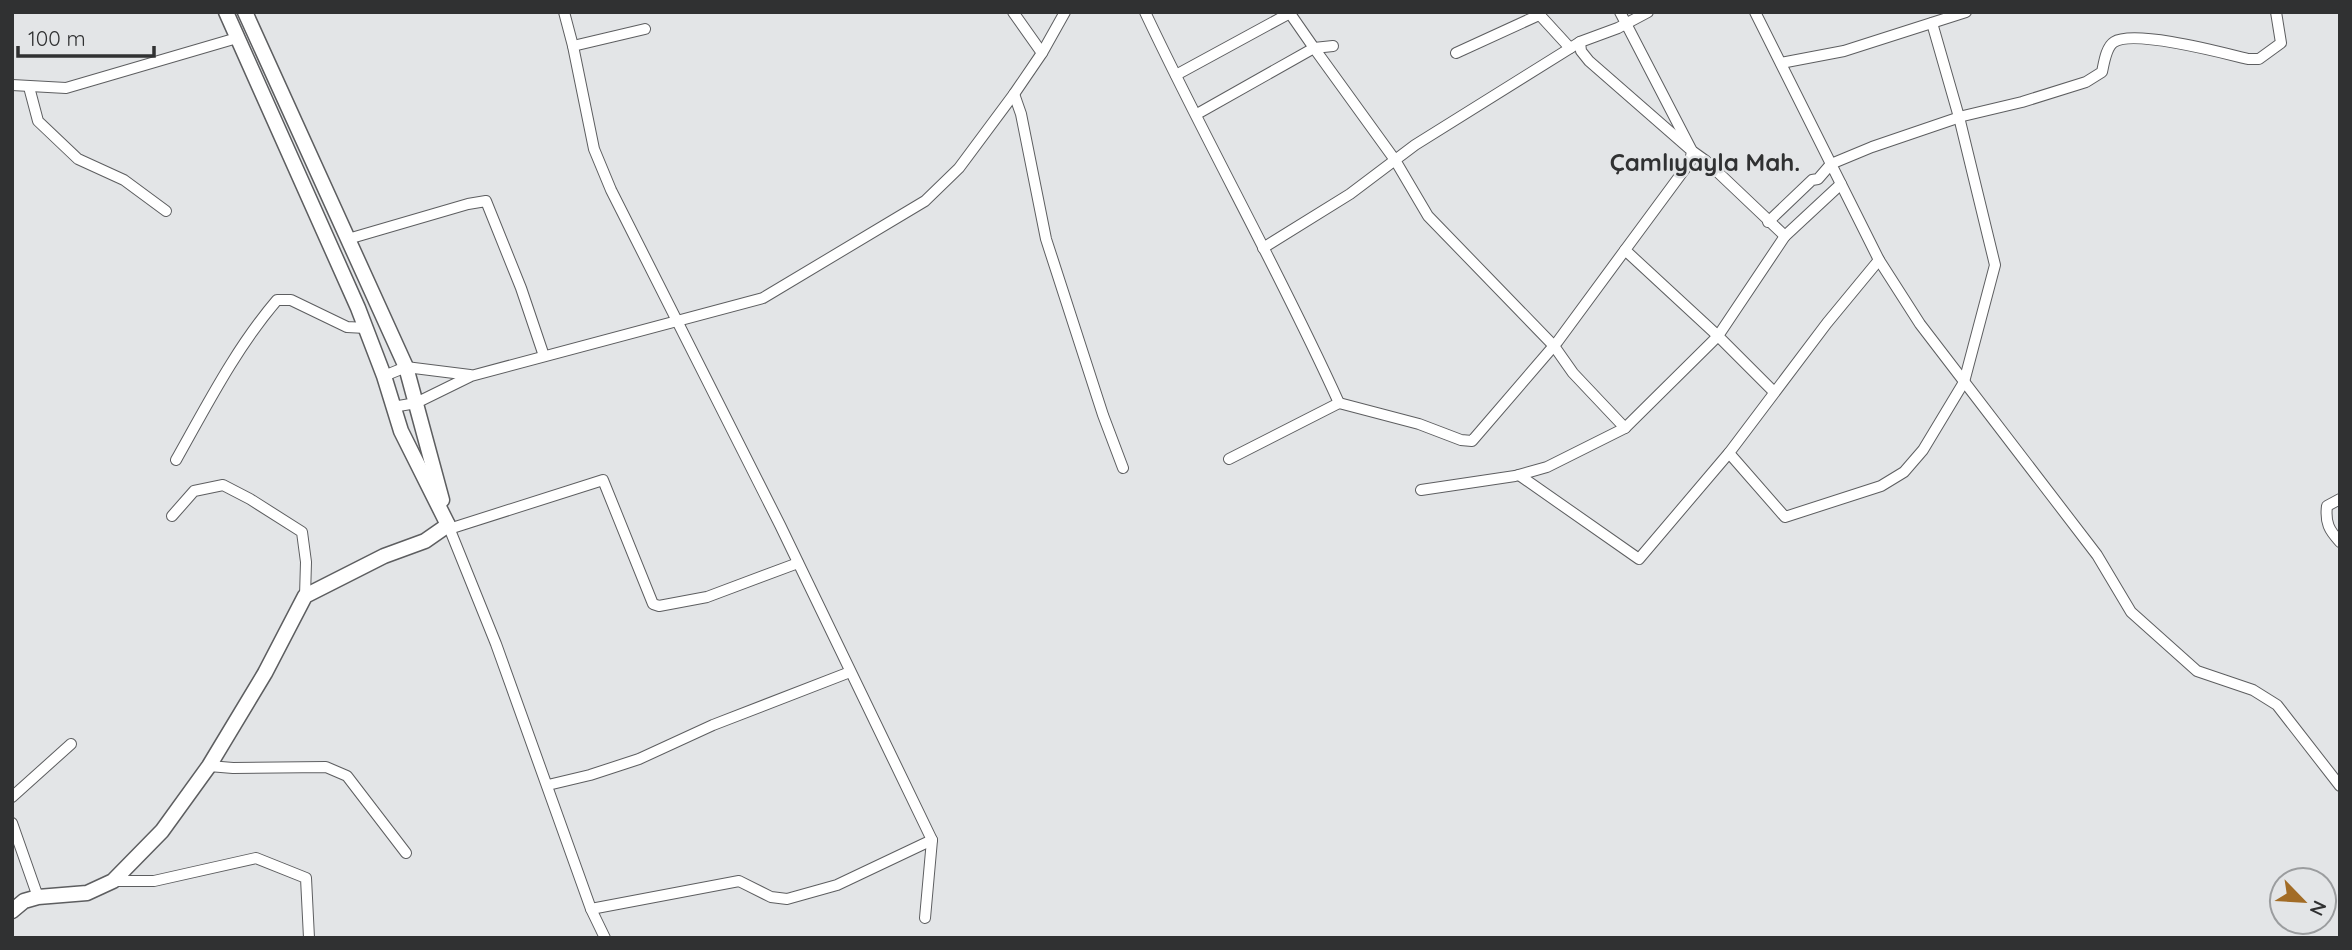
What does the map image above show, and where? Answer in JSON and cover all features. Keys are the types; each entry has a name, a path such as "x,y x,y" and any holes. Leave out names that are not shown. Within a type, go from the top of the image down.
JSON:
{"street":[{"path":"226,12 366,328 401,431 449,527 496,644 591,909 605,938"},
{"path":"245,12 406,367 449,527"},
{"path":"564,12 594,149 611,190 883,734 932,840 925,918"},
{"path":"1013,12 1042,53"},
{"path":"393,407 416,403 471,376 763,298 925,201 959,167 1014,93 1042,53 1065,12"},
{"path":"1146,12 1263,248 1303,322 1339,403"},
{"path":"1229,458 1339,403 1472,441 1553,346 1690,162 1692,151 1620,12"},
{"path":"1263,248 1350,194 1437,131 1570,48 1648,12"},
{"path":"1755,12 1880,260 1920,324 2097,555 2131,612 2197,671 2253,690 2277,705 2336,773 2340,786"},
{"path":"1781,64 1844,51 1966,12"},
{"path":"1768,222 1832,164 1959,117 2022,103 2086,82 2102,72 2110,44 2127,38 2168,41 2248,59 2259,59 2281,43 2276,12"},
{"path":"1176,75 1289,13 1395,160 1428,216 1553,346 1573,373 1625,428"},
{"path":"1456,53 1538,13 1570,48"},
{"path":"1729,453 1788,518 1881,486 1904,472 1923,450 1964,383 1995,265 1959,117 1932,23"},
{"path":"573,46 645,29"},
{"path":"12,85 66,88 237,38"},
{"path":"1580,42 1581,51 1589,61 1706,161 1785,236"},
{"path":"1196,114 1314,48 1334,46"},
{"path":"29,87 38,121 78,159 124,180 166,211"},
{"path":"1014,93 1021,114 1046,239 1123,468"},
{"path":"1421,489 1519,475 1547,467 1625,428 1718,336 1785,236 1841,184"},
{"path":"348,239 486,201 522,288 544,356"},
{"path":"1625,250 1774,392"},
{"path":"1519,475 1639,559 1729,453 1774,392 1880,260"},
{"path":"176,460 254,327 277,300 291,300 347,327 366,328"},
{"path":"384,376 406,367 471,376"},
{"path":"305,596 320,586 384,556 425,541 449,527 603,480 653,604 659,606 707,597 798,564"},
{"path":"12,911 24,901 38,897 87,893 113,881 162,831 209,766 265,673 305,596 306,562 302,532 250,499 223,485 194,491 172,516"},
{"path":"2340,499 2327,506 2325,519 2328,528 2340,542"},
{"path":"548,785 639,759 713,725 850,672"},
{"path":"12,797 71,744"},
{"path":"209,766 326,767 347,776 407,853"},
{"path":"12,823 38,897"},
{"path":"591,909 739,881 771,897 787,899 837,885 932,840"},
{"path":"113,881 153,881 256,858 306,878 309,938"}],"district":[{"name":"Çamlıyayla Mah.","path":"1705,163"}]}
